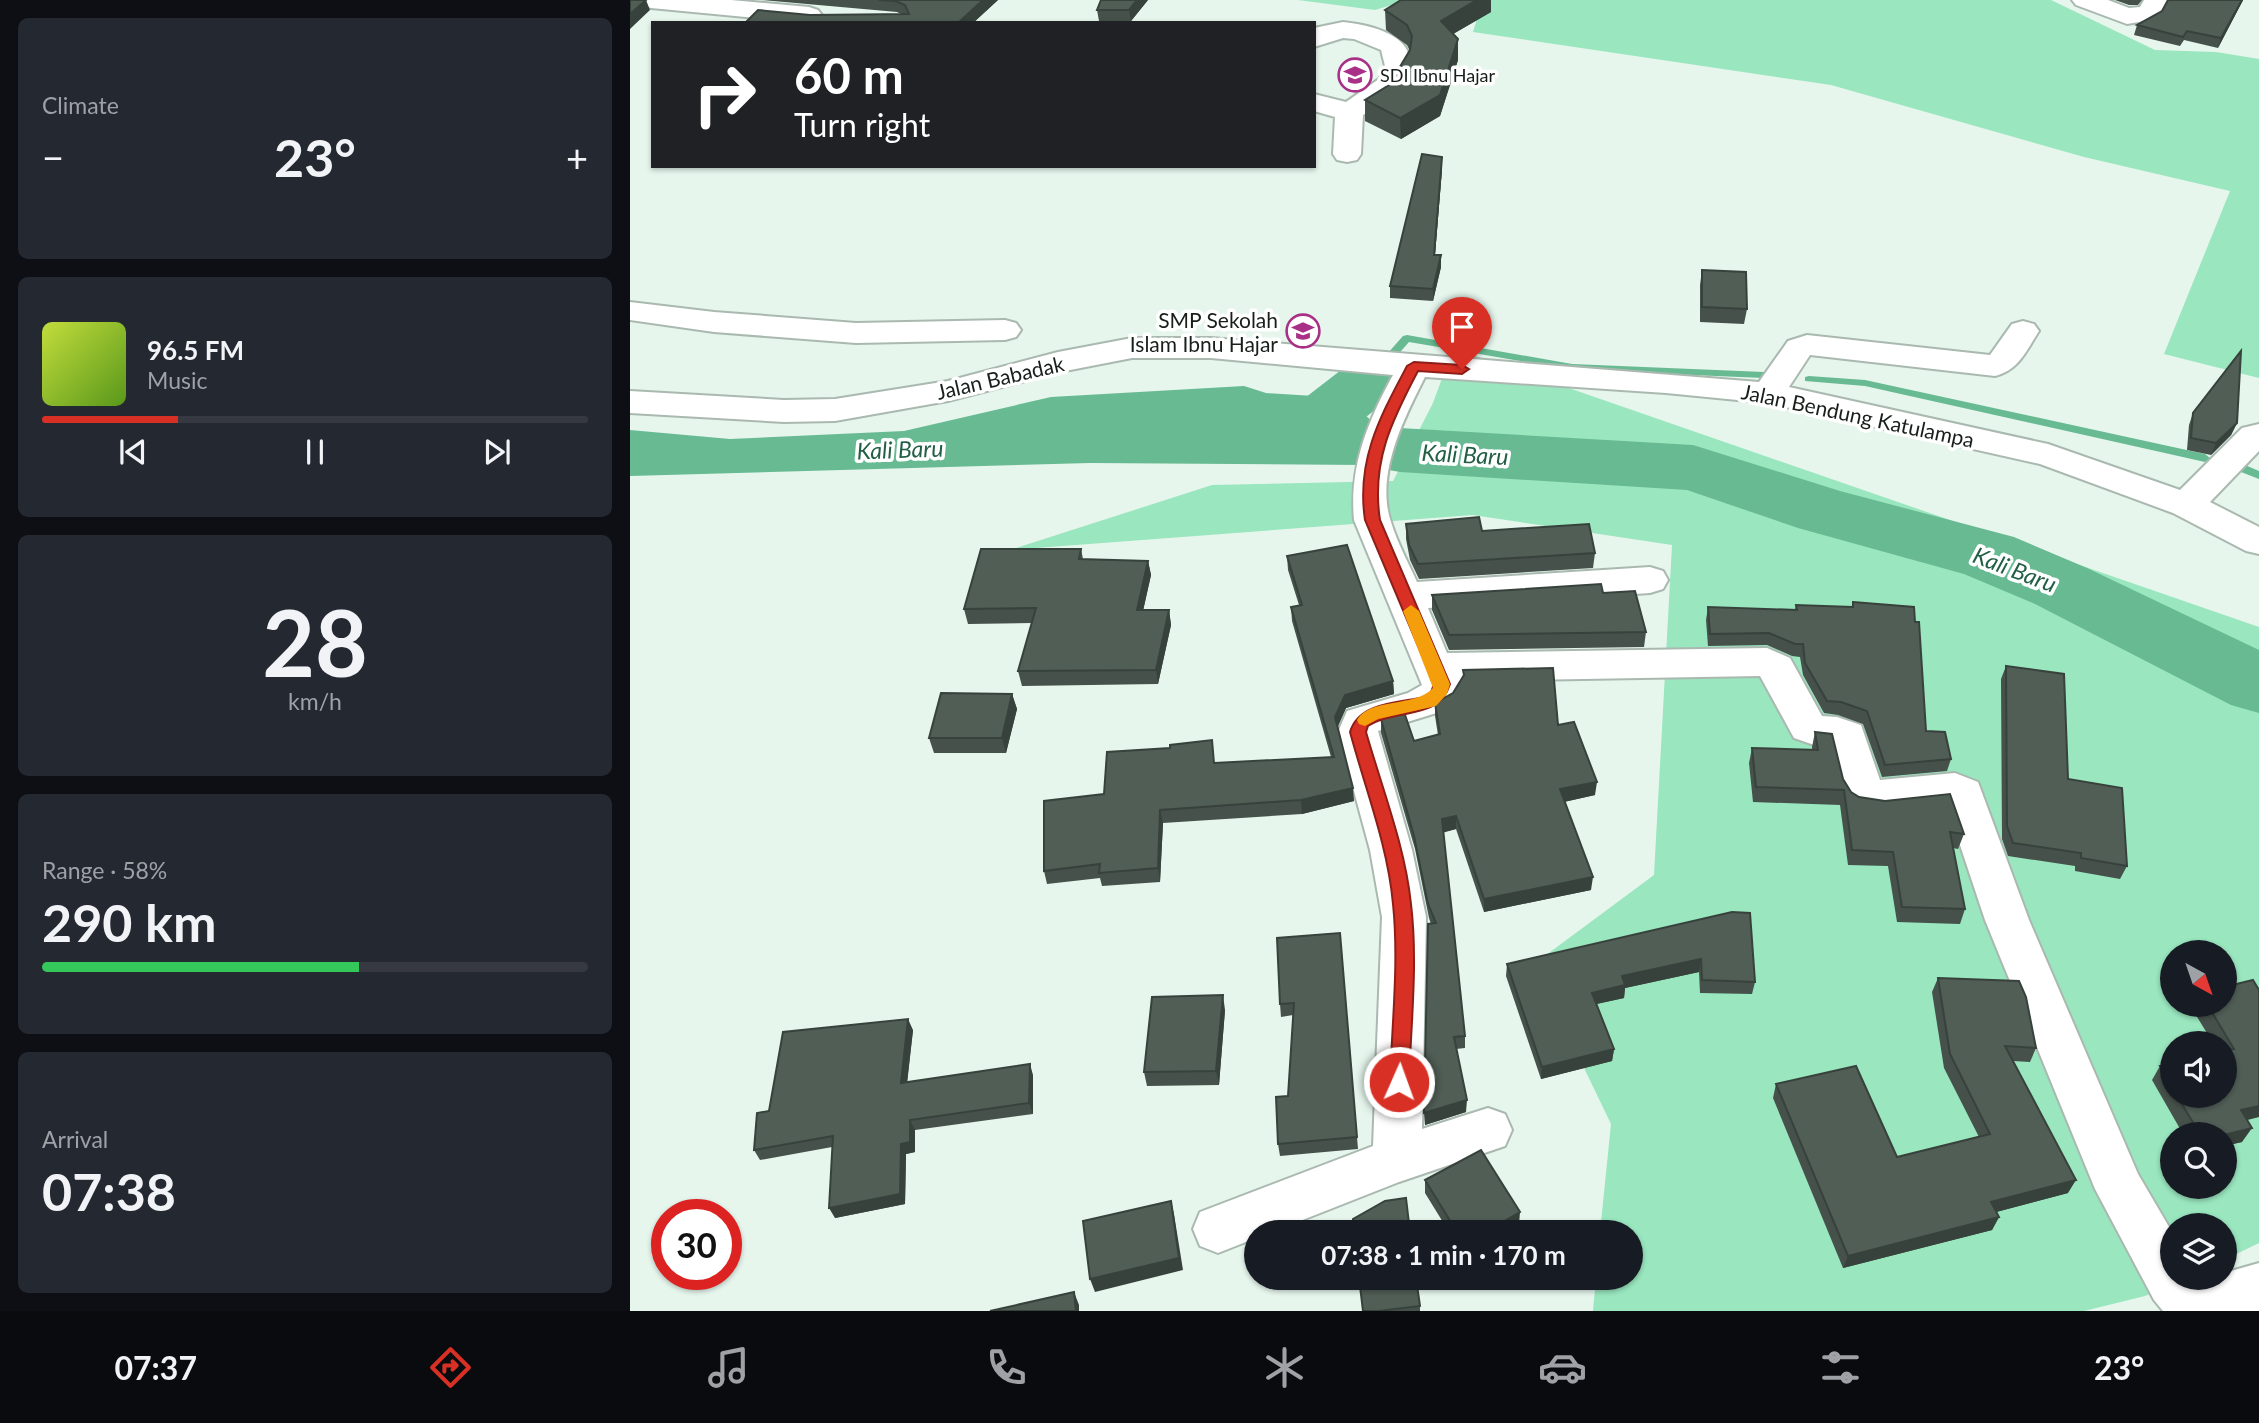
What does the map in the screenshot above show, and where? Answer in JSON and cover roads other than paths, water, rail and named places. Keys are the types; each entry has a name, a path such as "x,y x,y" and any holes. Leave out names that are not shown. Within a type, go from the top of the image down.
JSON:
{"street":[{"path":"651,0 829,16"},
{"path":"2085,0 2135,17 2146,15 2157,0"},
{"path":"1316,37 1330,31 1347,30 1379,40 1394,49 1399,66 1387,87 1349,112 1316,103"},
{"path":"1348,154 1349,112"},
{"path":"630,311 714,322 856,333 1005,330"},
{"path":"1768,393 1799,348 1807,345 1995,366 2003,362 2023,331"},
{"name":"Jalan Babadak","path":"630,402 784,411 835,410 948,391 1058,362 1132,348 1211,348 1394,365"},
{"path":"1394,365 1368,491 1372,520 1442,687 1435,699 1374,714 1361,722 1358,732 1391,850 1403,909 1397,1160"},
{"name":"Jalan Bendung Katulampa","path":"1394,365 1768,393 2048,455 2186,505 2259,542"},
{"path":"2186,505 2226,462 2254,436 2259,435"},
{"path":"1405,596 1650,580"},
{"path":"1435,667 1767,662 1776,668 1808,727 1814,732 1840,732 1847,736 1863,793 1868,797 1955,789 1963,793 2007,920 2120,1189 2172,1282 2184,1297 2201,1305 2259,1288"},
{"path":"1218,1228 1397,1160 1488,1130"}],"water":[{"path":"1244,386 1266,393 1346,398 1374,423 1364,465 1090,463 630,476 630,430 730,439 904,431 1051,397"}],"waterway":[{"path":"1368,382 1407,338 1572,367 1764,375"},
{"path":"1809,379 1865,383 2205,458"},
{"path":"1304,433 1368,382"},
{"name":"Kali Baru","path":"1289,433 1304,433"},
{"name":"Kali Baru","path":"1304,433 1400,450 1693,468 1823,511 1988,555 2061,586 2259,684"},
{"path":"2245,469 2259,475"}],"place":[{"name":"SDI Ibnu Hajar","path":"1355,75"},
{"name":"SMP Sekolah Islam Ibnu Hajar","path":"1303,331"}]}
